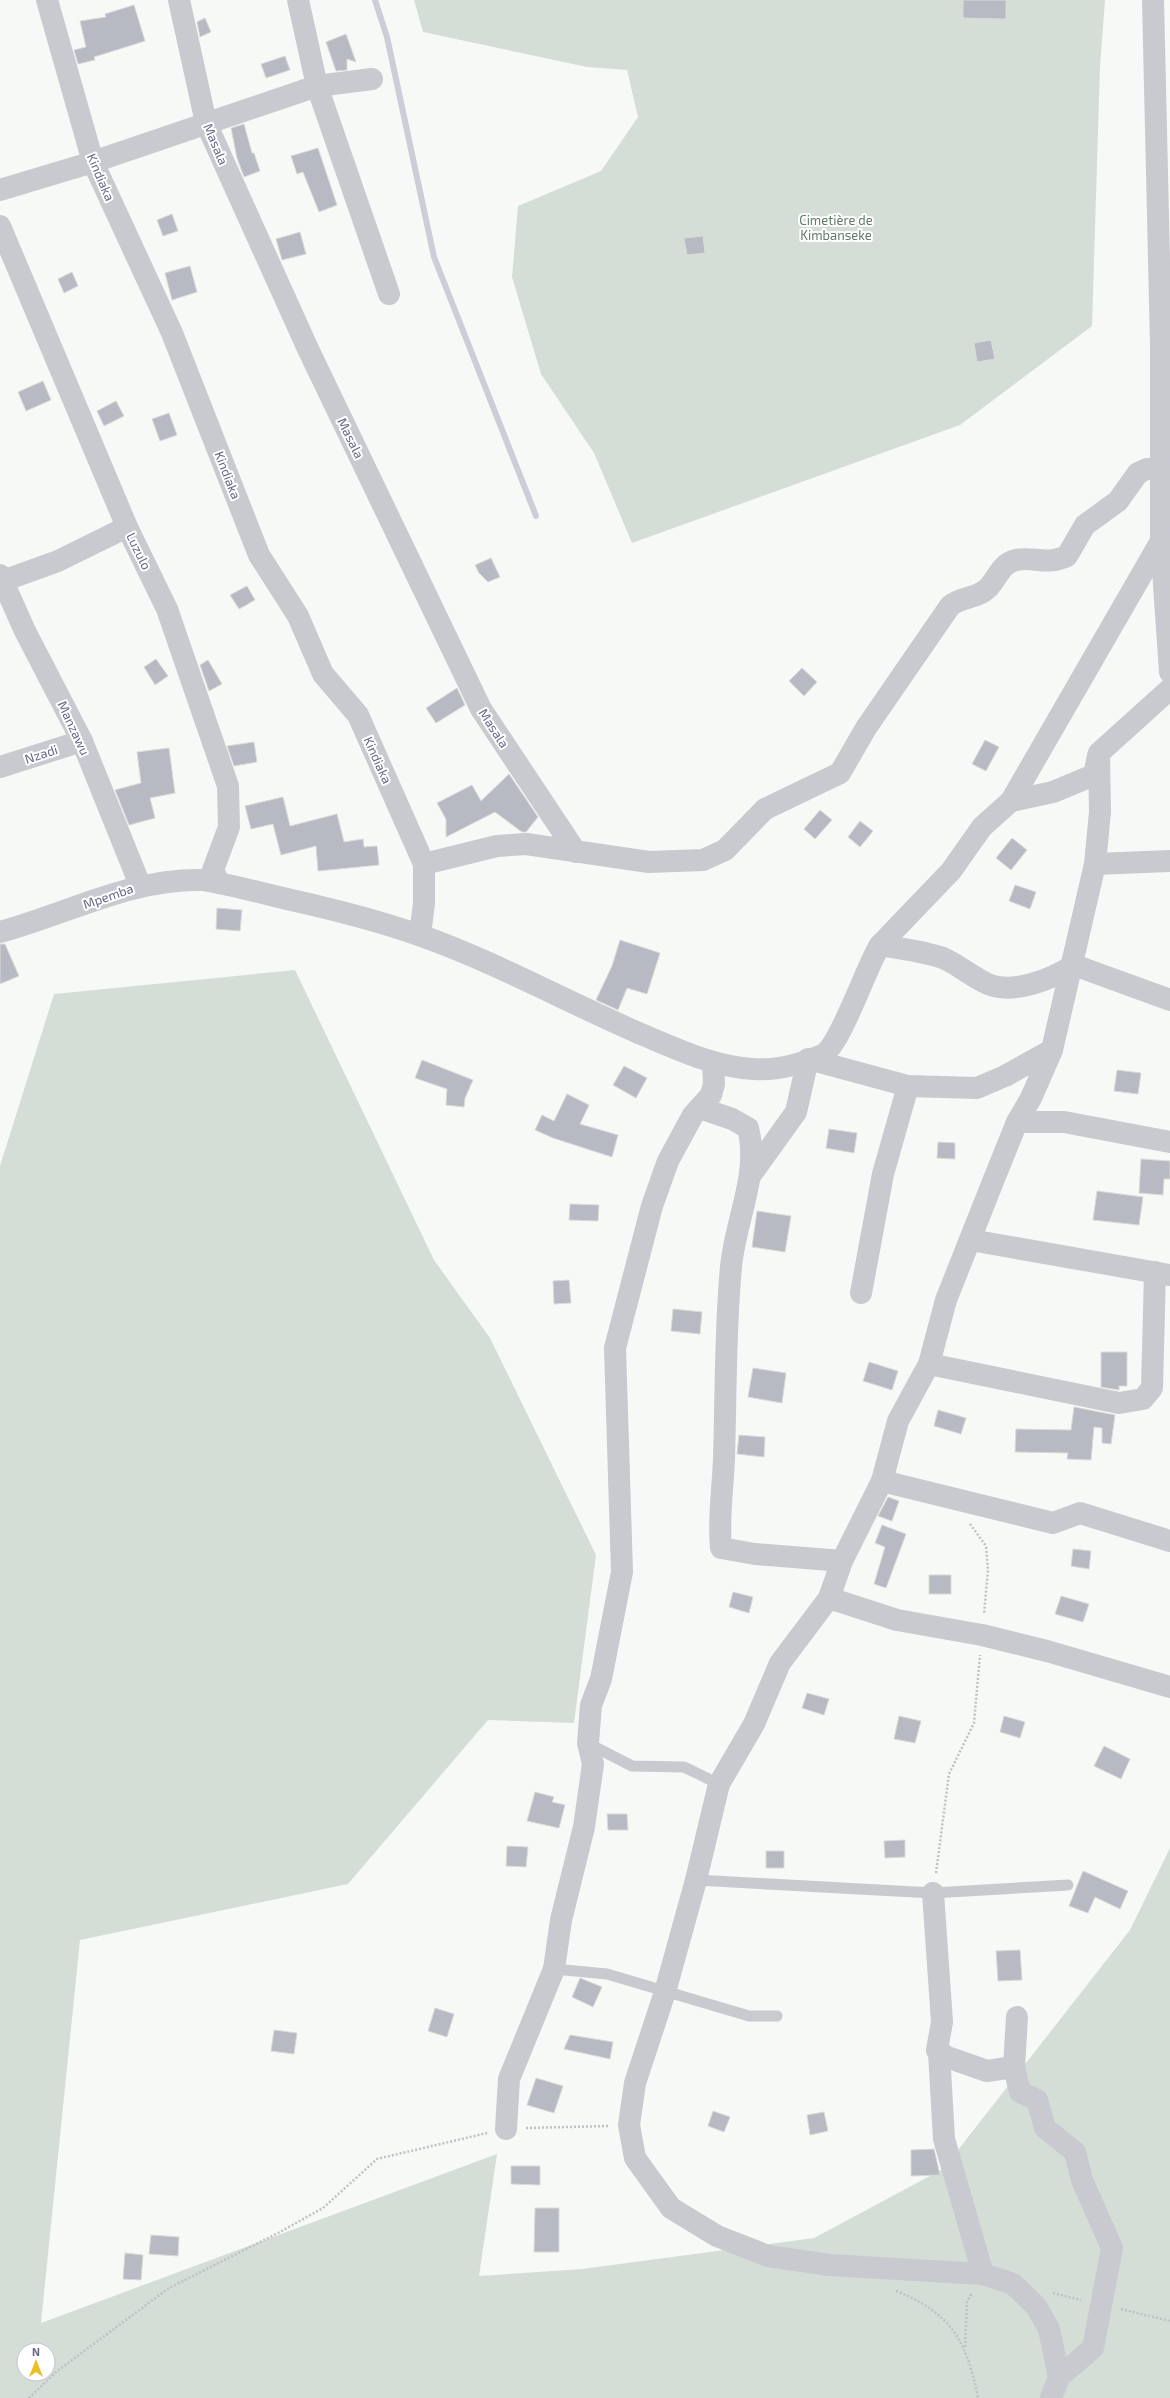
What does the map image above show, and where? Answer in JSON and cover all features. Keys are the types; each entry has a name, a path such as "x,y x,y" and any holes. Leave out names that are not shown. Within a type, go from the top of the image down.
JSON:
{"street":[{"name":"Kindiaka","path":"47,0 93,162 172,333 259,555 298,616 323,674 358,715 424,864 424,903 420,935"},
{"name":"Masala","path":"180,0 206,124 308,349 481,709 576,852"},
{"path":"298,0 317,86 389,294"},
{"path":"1153,0 1165,344 1161,541 1170,672"},
{"path":"0,188 93,162 317,86 372,79"},
{"name":"Luzulo","path":"0,226 127,527 167,609 228,786 230,827 213,870 219,883"},
{"path":"424,864 497,846 526,844 649,862 703,860 725,850 765,809 840,773 866,728 950,606 957,600 978,596 989,588 1002,568 1009,562 1018,560 1045,562 1067,556 1085,525 1118,501 1138,473 1147,469 1162,469"},
{"path":"1,579 58,561 127,527"},
{"path":"1011,801 1161,541"},
{"name":"Manzawu","path":"1,579 25,631 82,740 140,885"},
{"path":"1011,801 1052,792 1094,776 1099,753 1170,689"},
{"name":"Nzadi","path":"0,767 82,740"},
{"path":"1059,2377 1049,2329 1036,2306 1013,2284 983,2274 829,2265 768,2256 717,2236 671,2208 635,2158 629,2126 635,2083 665,1992 696,1880 719,1784 754,1724 780,1663 829,1598 842,1561 882,1481 898,1421 929,1364 946,1300 1017,1122 1031,1098 1052,1050 1074,965 1082,918 1095,864 1100,812 1099,753"},
{"name":"Mpemba","path":"0,932 140,885 184,880 219,883 352,914 420,935 494,966 617,1024 713,1063 752,1069 770,1069 784,1067 824,1054 840,1032 871,960 880,945 952,871 982,827 1011,801"},
{"path":"1095,864 1170,861"},
{"path":"880,945 938,957 998,988 1010,989 1055,977 1074,965"},
{"path":"1074,965 1170,1000"},
{"path":"750,1176 796,1112 808,1059 908,1086 977,1088 1005,1076 1052,1050"},
{"path":"506,2129 509,2080 554,1969 561,1920 584,1827 593,1764 588,1744 591,1705 600,1679 622,1572 615,1348 654,1198 668,1161 693,1115 711,1095 714,1084 713,1063"},
{"path":"861,1293 883,1174 908,1086"},
{"path":"700,1108 732,1119 748,1128 751,1141 750,1176 737,1226 731,1267 724,1476 720,1532 721,1548 755,1554 842,1561"},
{"path":"1017,1122 1064,1122 1170,1142"},
{"path":"929,1364 1119,1403 1142,1399 1152,1388 1163,1274 971,1240"},
{"path":"882,1481 1054,1523 1080,1513 1170,1541"},
{"path":"829,1598 897,1620 982,1635 1047,1651 1170,1687"},
{"path":"933,1893 942,2022 938,2050 944,2139 983,2274"},
{"path":"1017,2017 1014,2067 1020,2092 1037,2100 1045,2128 1075,2152 1082,2180 1112,2248 1093,2348 1059,2377 1050,2398"},
{"path":"939,2052 947,2058 987,2071 1014,2067"}],"lane":[{"path":"588,1744 632,1766 684,1767 719,1784"},
{"path":"696,1880 933,1893 1068,1885"},
{"path":"554,1969 607,1974 749,2016 777,2016"}],"path":[{"path":"933,1893 949,1774 974,1723 988,1570 986,1546 968,1522 976,1504"},
{"path":"29,2398 56,2372 169,2288 278,2233 323,2208 377,2160 506,2129 629,2126"},
{"path":"965,2347 967,2302 983,2274"},
{"path":"892,2290 906,2295 946,2320 965,2347 972,2365 978,2398"}],"green space":[{"name":"Cimetière de Kimbanseke","path":"414,0 1105,0 1100,67 1092,326 960,425 632,543 594,453 541,374 512,277 518,206 601,171 638,117 627,70 587,67 423,32"},
{"path":"295,970 434,1260 490,1338 596,1555 574,1723 488,1720 348,1884 80,1940 41,2323 497,2154 479,2276 582,2269 814,2238 943,2169 1130,1930 1170,1848 1170,2398 0,2398 0,1166 54,994"}],"building":[{"path":"963,0 1006,0 1006,19 963,18"},
{"path":"134,5 145,41 94,57 95,60 78,64 74,50 86,47 80,21 106,17 105,14"},
{"path":"205,18 211,32 200,37 197,22"},
{"path":"346,34 356,62 347,59 347,70 336,71 326,42"},
{"path":"285,56 290,70 266,78 261,64"},
{"path":"244,124 252,153 254,153 260,171 244,177 237,158 231,128"},
{"path":"318,148 337,205 319,212 303,172 297,174 291,156"},
{"path":"172,214 178,231 163,236 157,220"},
{"path":"300,232 306,254 282,260 276,239"},
{"path":"703,236 705,253 687,255 684,238"},
{"path":"190,266 197,292 172,300 165,273"},
{"path":"72,272 78,286 64,293 58,279"},
{"path":"991,340 995,359 977,362 974,343"},
{"path":"43,381 51,400 26,411 18,392"},
{"path":"116,401 124,416 104,426 97,411"},
{"path":"169,413 177,435 160,441 152,419"},
{"path":"491,558 500,577 488,582 479,573 475,565"},
{"path":"247,586 255,600 239,609 230,595"},
{"path":"156,659 168,676 155,685 144,667"},
{"path":"208,660 222,684 209,691 200,665"},
{"path":"802,668 817,682 804,696 789,681"},
{"path":"457,688 465,705 436,723 426,708"},
{"path":"985,740 999,747 986,771 972,764"},
{"path":"254,742 257,762 234,766 227,746"},
{"path":"169,748 175,793 150,798 155,818 129,825 115,790 141,783 137,752"},
{"path":"509,774 538,817 526,832 522,832 495,812 446,837 446,819 437,803 472,785 481,801"},
{"path":"283,797 290,826 337,814 344,842 363,839 364,847 377,846 379,865 318,871 316,846 281,855 273,824 251,829 245,806"},
{"path":"820,810 832,820 815,839 804,829"},
{"path":"860,821 873,831 860,847 848,837"},
{"path":"1012,838 1027,850 1011,870 996,858"},
{"path":"1015,885 1036,892 1030,909 1009,901"},
{"path":"217,908 242,910 240,931 216,929"},
{"path":"620,940 660,953 647,994 627,988 618,1010 596,1000 612,966"},
{"path":"0,944 5,944 19,976 0,984"},
{"path":"422,1060 473,1080 465,1098 464,1107 446,1105 447,1089 415,1078"},
{"path":"624,1066 647,1078 636,1098 613,1085"},
{"path":"1117,1070 1141,1073 1138,1094 1114,1091"},
{"path":"567,1094 589,1105 580,1124 618,1135 612,1157 553,1138 535,1130 542,1115 554,1121"},
{"path":"829,1129 857,1133 854,1153 826,1148"},
{"path":"938,1142 955,1143 955,1159 937,1158"},
{"path":"1141,1159 1170,1161 1170,1179 1164,1179 1163,1195 1139,1193"},
{"path":"1097,1191 1143,1197 1139,1225 1093,1220"},
{"path":"570,1204 599,1205 598,1221 569,1220"},
{"path":"757,1211 791,1216 785,1252 752,1247"},
{"path":"569,1280 571,1303 554,1304 553,1281"},
{"path":"673,1309 702,1312 700,1334 671,1331"},
{"path":"1101,1352 1127,1352 1127,1386 1119,1386 1119,1390 1101,1387"},
{"path":"869,1362 898,1371 892,1390 863,1381"},
{"path":"753,1368 786,1373 782,1403 748,1397"},
{"path":"1074,1407 1115,1415 1111,1444 1102,1443 1102,1428 1094,1427 1091,1460 1067,1459 1068,1453 1015,1452 1016,1429 1071,1430"},
{"path":"938,1410 966,1418 961,1434 934,1426"},
{"path":"739,1435 765,1437 764,1457 737,1454"},
{"path":"888,1497 899,1501 892,1521 878,1516"},
{"path":"882,1525 906,1534 886,1588 874,1584 885,1547 875,1543"},
{"path":"1073,1549 1091,1551 1089,1569 1071,1566"},
{"path":"929,1575 951,1575 951,1594 929,1594"},
{"path":"733,1592 753,1597 749,1613 729,1607"},
{"path":"1061,1596 1089,1604 1083,1622 1055,1614"},
{"path":"807,1693 829,1699 824,1715 802,1708"},
{"path":"899,1716 921,1721 915,1743 894,1739"},
{"path":"1004,1716 1025,1722 1020,1738 1000,1732"},
{"path":"1104,1746 1130,1759 1121,1779 1094,1766"},
{"path":"535,1792 554,1797 552,1802 565,1805 559,1828 527,1821"},
{"path":"607,1814 627,1814 628,1830 608,1830"},
{"path":"905,1840 905,1857 885,1858 884,1841"},
{"path":"507,1846 528,1847 526,1867 506,1866"},
{"path":"766,1851 784,1851 784,1868 766,1868"},
{"path":"1083,1871 1128,1891 1120,1909 1095,1897 1088,1913 1069,1906"},
{"path":"1020,1950 1022,1980 998,1981 996,1951"},
{"path":"580,1978 602,1987 593,2007 572,1997"},
{"path":"435,2008 454,2014 447,2037 428,2031"},
{"path":"274,2030 297,2033 294,2054 271,2051"},
{"path":"570,2035 613,2042 610,2059 564,2049"},
{"path":"536,2078 563,2086 554,2113 527,2105"},
{"path":"713,2111 730,2117 724,2132 708,2126"},
{"path":"824,2112 828,2131 810,2135 807,2115"},
{"path":"934,2149 940,2175 911,2176 911,2150"},
{"path":"511,2166 540,2166 540,2185 511,2184"},
{"path":"535,2208 559,2208 559,2252 534,2252"},
{"path":"151,2235 179,2237 178,2256 149,2254"},
{"path":"125,2253 143,2255 141,2280 123,2279"}],"waterway":[{"path":"375,0 387,37 434,257 536,516"}]}
